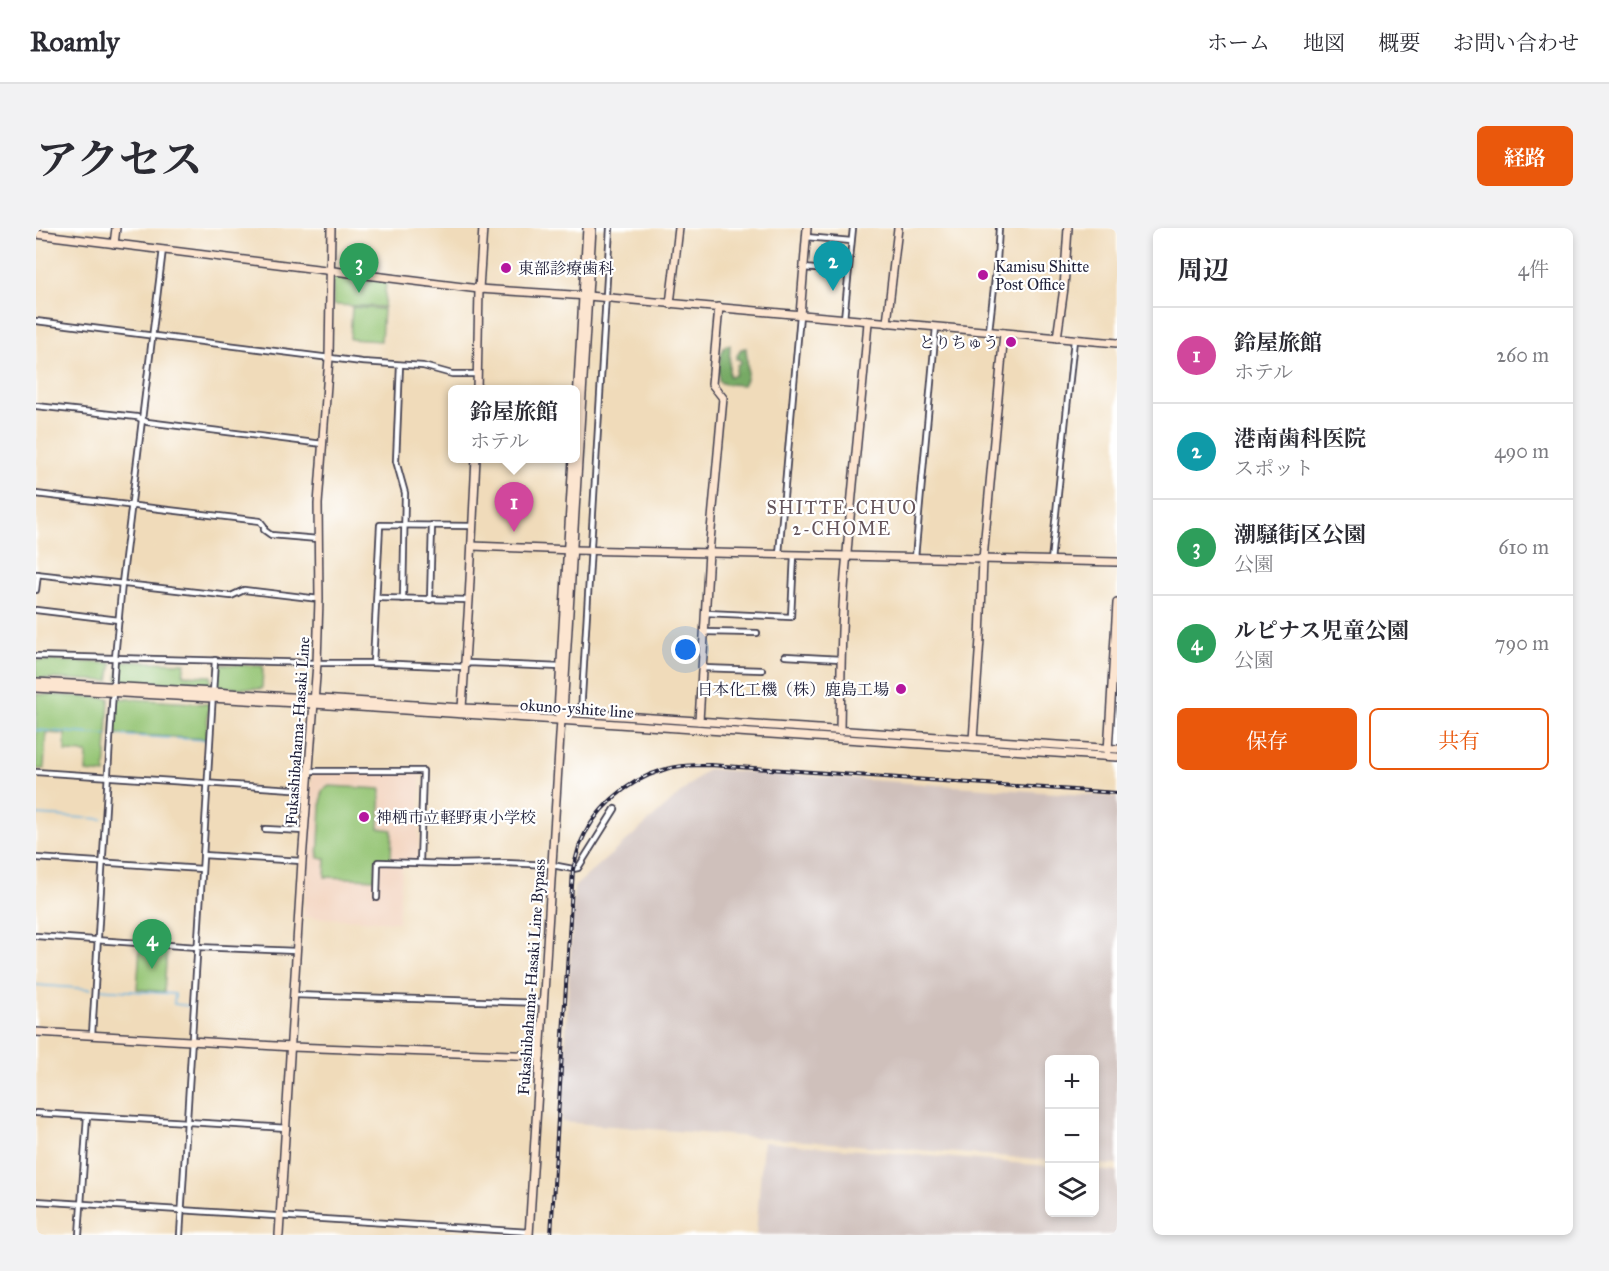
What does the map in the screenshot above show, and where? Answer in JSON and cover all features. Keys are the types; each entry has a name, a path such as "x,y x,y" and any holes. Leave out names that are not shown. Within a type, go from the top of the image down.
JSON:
{"street":[{"path":"114,244 116,228"},
{"name":"Fukashibahama-Hasaki Line","path":"279,1235 316,663 319,599 318,504 329,358 331,228"},
{"path":"477,385 483,228"},
{"name":"Fukashibahama-Hasaki Line Bypass","path":"580,387 586,228"},
{"name":"Fukashibahama-Hasaki Line Bypass","path":"578,385 592,228"},
{"path":"581,714 610,228"},
{"path":"670,304 679,228"},
{"path":"779,554 807,228"},
{"path":"844,319 853,228"},
{"path":"887,323 898,228"},
{"path":"989,331 998,261 999,228"},
{"path":"1057,338 1064,288 1068,228"},
{"path":"36,234 479,289 585,296 1117,343"},
{"path":"806,237 851,242"},
{"path":"92,1035 112,690 122,583 163,249"},
{"path":"804,268 848,272"},
{"path":"699,721 723,398 712,384 719,308"},
{"path":"36,321 329,358 423,366 452,374 477,374"},
{"path":"840,731 846,555 868,322"},
{"path":"915,558 936,327"},
{"path":"973,740 983,559 1004,333"},
{"path":"1051,561 1074,340"},
{"path":"400,365 396,461 405,493 404,599"},
{"path":"36,405 137,417 147,422 323,444"},
{"path":"462,708 470,600 476,463"},
{"name":"Fukashibahama-Hasaki Line Bypass","path":"529,1234 561,721 561,667 571,550 573,463"},
{"name":"Fukashibahama-Hasaki Line Bypass","path":"560,712 576,463"},
{"path":"36,494 260,521 264,530 271,535 318,538"},
{"path":"373,663 380,525 472,526"},
{"path":"430,600 432,525"},
{"path":"472,546 1117,562"},
{"path":"706,613 791,617 794,555"},
{"path":"36,590 37,574 231,596 244,590 319,599"},
{"path":"377,598 470,600"},
{"path":"1107,757 1117,604"},
{"path":"36,610 119,620"},
{"path":"705,632 757,633"},
{"path":"36,656 465,667 468,663 561,667"},
{"path":"785,656 841,659"},
{"path":"180,1235 215,660"},
{"path":"702,668 762,670"},
{"name":"okuno-yshite line","path":"36,682 112,690"},
{"name":"okuno-yshite line","path":"36,688 560,712 1117,749"},
{"name":"okuno-yshite line","path":"314,701 561,721 1117,757"},
{"path":"309,771 423,771 420,863"},
{"path":"36,772 307,790"},
{"path":"377,898 378,862 506,863 578,868 615,809"},
{"path":"265,829 304,831"},
{"path":"202,855 302,861"},
{"path":"36,858 202,869"},
{"path":"36,936 296,951"},
{"path":"294,995 543,1003"},
{"path":"36,1032 292,1047 540,1056"},
{"path":"36,1113 287,1128"},
{"path":"80,1235 87,1116"},
{"path":"36,1201 529,1234"},
{"path":"422,1235 423,1226"}],"shaded area":[{"path":"708,769 1117,797 1117,1165 1099,1164 1099,1055 1045,1055 1045,1160 561,1122 574,887"},
{"name":"神栖市立軽野東小学校","path":"421,772 418,862 403,861 398,922 303,917 312,774"},
{"path":"763,1142 1045,1166 1045,1217 1099,1217 1099,1170 1117,1172 1117,1235 756,1235"}],"green space":[{"path":"336,275 386,282 384,307 333,305 333,279"},
{"path":"352,307 383,309 381,341 350,339"},
{"path":"726,345 730,345 729,376 735,375 737,365 741,362 736,359 737,356 741,349 746,348 747,372 743,385 719,382 720,362"},
{"path":"36,660 112,663 109,681 36,678"},
{"path":"119,661 185,663 183,675 211,676 210,686 119,681 117,678"},
{"path":"218,664 263,666 262,689 217,687"},
{"path":"36,694 109,698 105,774 86,772 87,753 65,752 65,734 46,733 44,769 36,769"},
{"path":"115,698 209,704 206,739 112,734"},
{"path":"329,786 381,789 379,828 392,830 391,861 376,860 375,879 325,877 326,858 318,858 322,791"},
{"path":"140,947 167,949 164,992 137,989"}],"waterway":[{"path":"36,730 107,735"},
{"path":"113,735 207,740"},
{"path":"36,815 102,819"},
{"path":"36,985 91,989"},
{"path":"98,989 175,994 174,1004 190,1006"}],"railway":[{"path":"551,1235 573,869 579,847 593,821 602,809 624,789 636,781 669,768 710,765 1117,793"}],"place":[{"name":"東部診療歯科","path":"506,268"},
{"name":"Kamisu Shitte Post Office","path":"983,275"},
{"name":"港南歯科医院","path":"833,291"},
{"name":"潮騒街区公園","path":"359,293"},
{"name":"とりちゅう","path":"1011,342"},
{"name":"鈴屋旅館","path":"514,532"},
{"name":"日本化工機（株）鹿島工場","path":"901,689"},
{"name":"神栖市立軽野東小学校","path":"364,817"},
{"name":"ルピナス児童公園","path":"152,969"}],"district":[{"name":"SHITTE-CHUO 2-CHOME","path":"842,518"}]}
